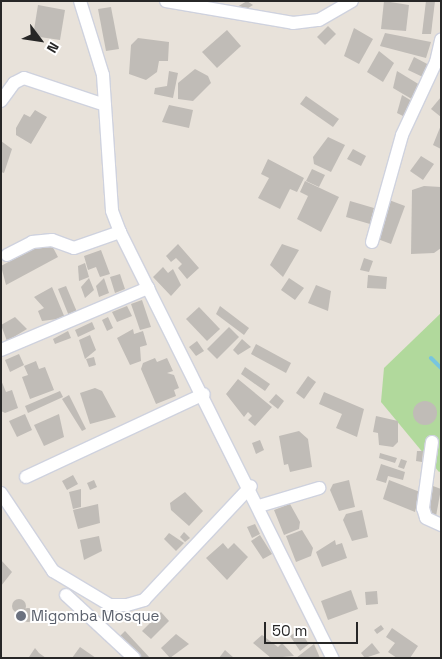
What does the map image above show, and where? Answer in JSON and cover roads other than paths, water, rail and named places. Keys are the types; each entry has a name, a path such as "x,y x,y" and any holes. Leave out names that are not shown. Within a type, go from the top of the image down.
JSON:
{"street":[{"path":"80,1 100,59 112,211 120,232 250,486 332,658"},
{"path":"166,1 293,24 319,20 352,1"},
{"path":"372,242 402,135 436,62 441,40"},
{"path":"1,101 14,83 24,78 105,105"},
{"path":"7,255 32,242 52,240 74,248 120,232"},
{"path":"1,350 148,288"},
{"path":"26,477 204,394"},
{"path":"432,442 422,508 426,518 441,525"},
{"path":"1,493 54,571 110,604 127,605 144,600 250,486"},
{"path":"259,506 319,488"},
{"path":"66,596 134,658"}],"waterway":[{"path":"431,358 441,368"}],"place":[{"name":"Migomba Mosque","path":"21,616"}]}
